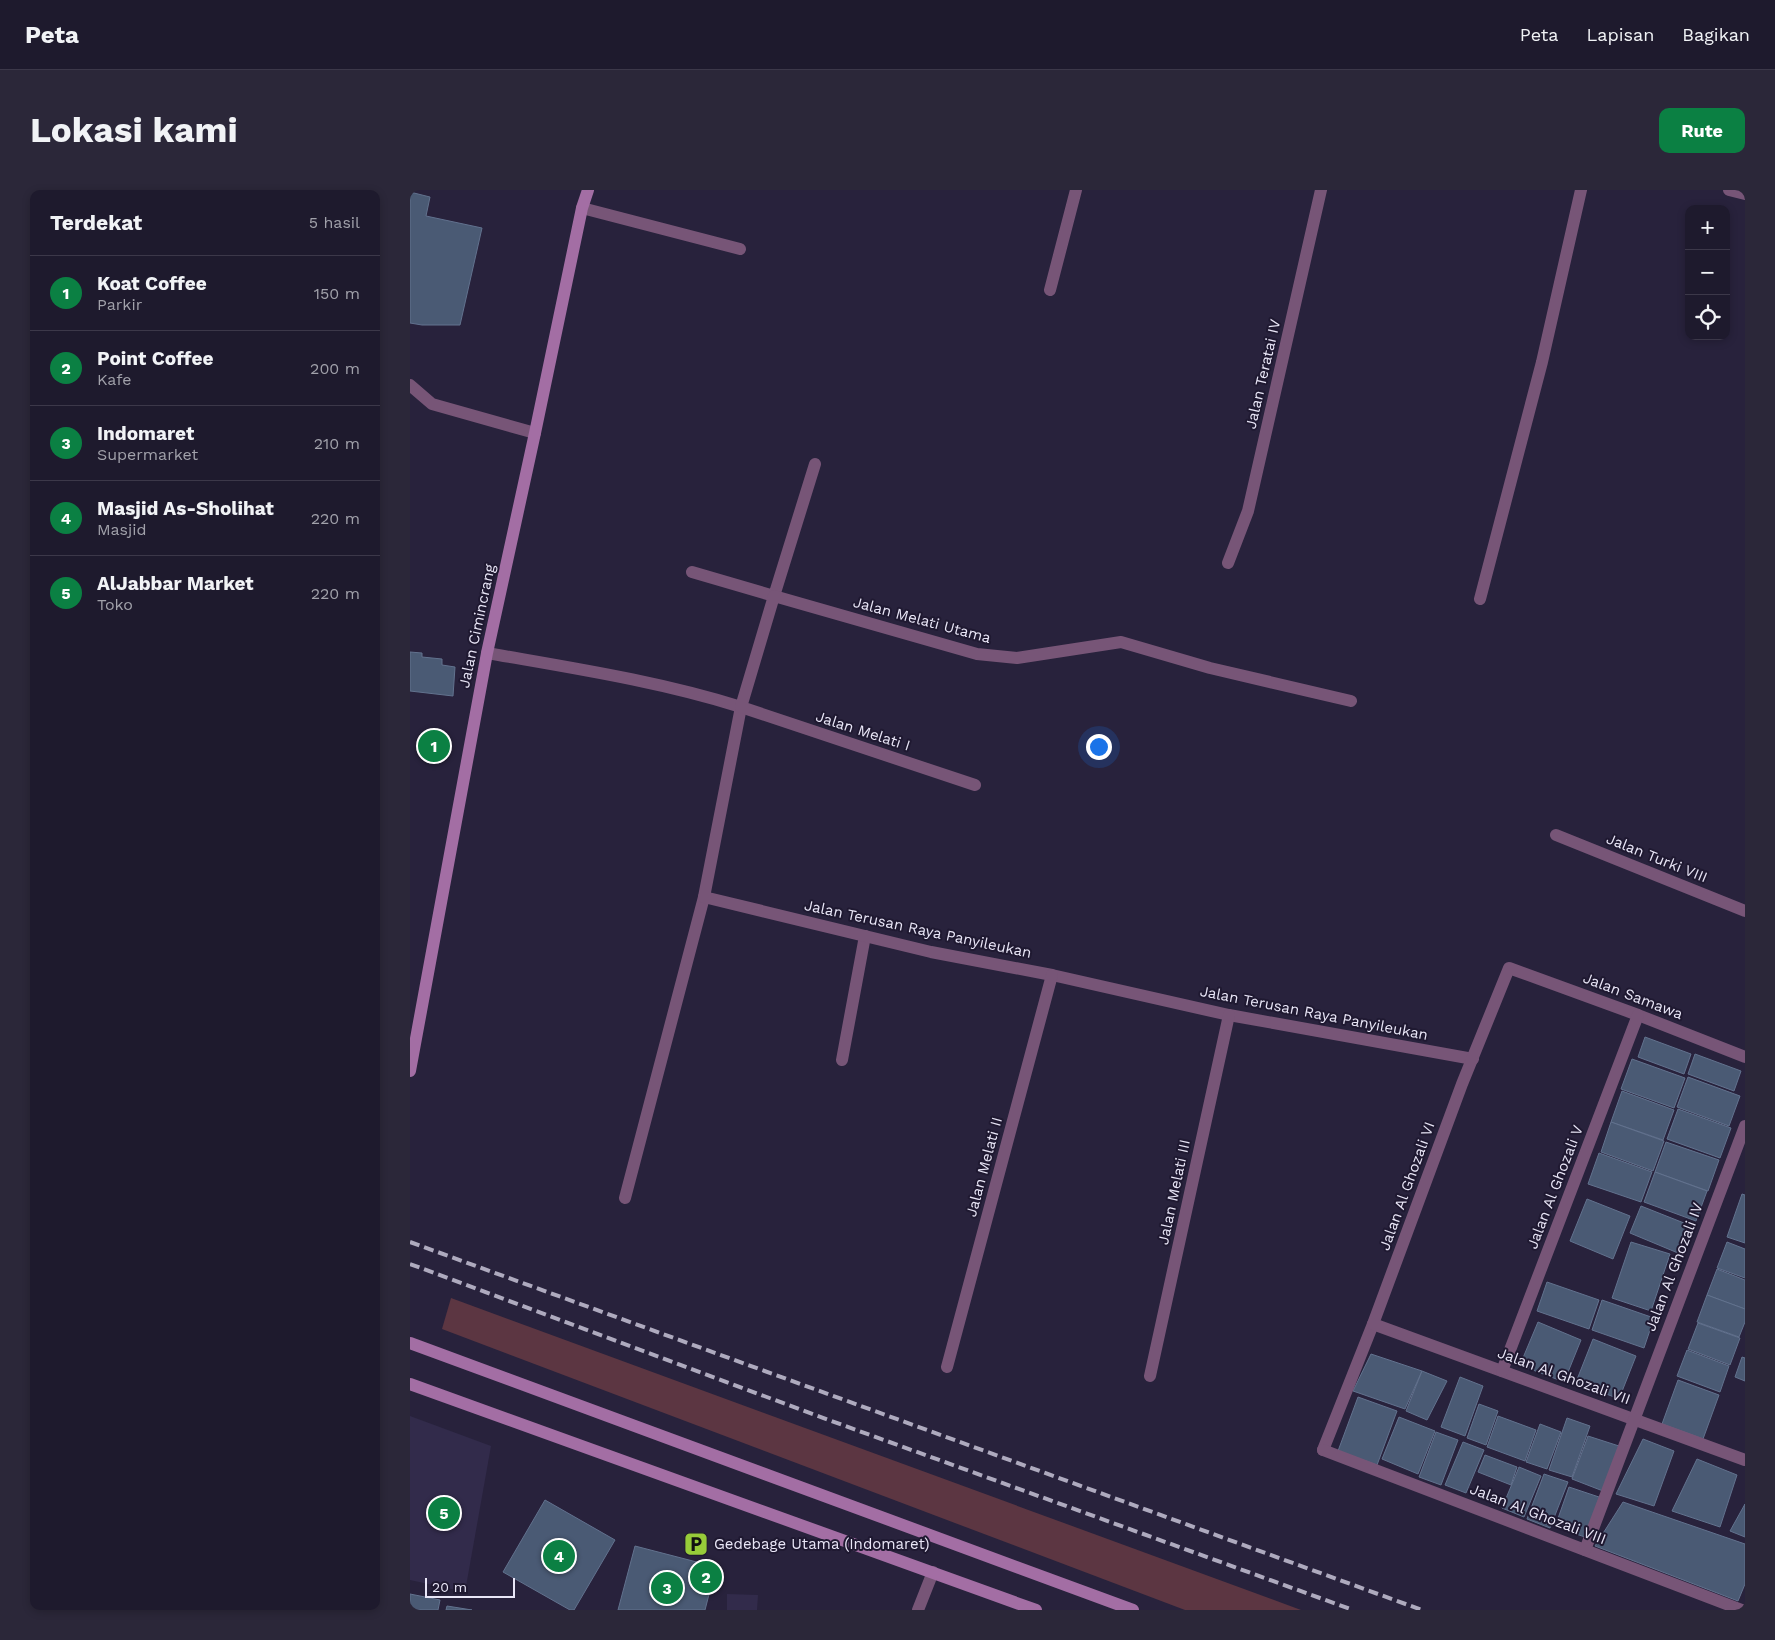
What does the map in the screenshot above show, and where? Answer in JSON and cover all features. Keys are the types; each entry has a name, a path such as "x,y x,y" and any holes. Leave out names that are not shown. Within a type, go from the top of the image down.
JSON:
{"street":[{"name":"Jalan Cimincrang","path":"410,1071 487,653 536,433 582,208 588,190"},
{"path":"1050,290 1076,190"},
{"name":"Jalan Teratai IV","path":"1228,563 1248,511 1321,190"},
{"path":"1480,599 1542,362 1581,190"},
{"path":"1729,190 1745,194"},
{"path":"582,208 740,248"},
{"path":"410,385 432,404 536,433"},
{"path":"625,1198 704,896 741,707 815,464"},
{"name":"Jalan Melati Utama","path":"692,572 977,654 1017,658 1121,642 1210,668 1351,701"},
{"path":"487,653 617,676 712,698 741,707"},
{"name":"Jalan Melati I","path":"741,707 975,785"},
{"name":"Jalan Turki VIII","path":"1556,835 1745,912"},
{"name":"Jalan Terusan Raya Panyileukan","path":"704,896 931,952 1052,975 1229,1016 1472,1060"},
{"path":"842,1060 866,936"},
{"name":"Jalan Samawa","path":"1472,1060 1509,968 1638,1015 1745,1057"},
{"name":"Jalan Melati II","path":"947,1367 1052,975"},
{"name":"Jalan Al Ghozali V","path":"1502,1371 1638,1015"},
{"name":"Jalan Melati III","path":"1150,1376 1229,1016"},
{"name":"Jalan Al Ghozali VI","path":"1323,1450 1373,1324 1472,1060"},
{"name":"Jalan Al Ghozali IV","path":"1585,1550 1745,1126"},
{"name":"Jalan Al Ghozali VII","path":"1373,1324 1745,1460"},
{"path":"410,1343 1133,1610"},
{"path":"410,1384 1036,1610"},
{"name":"Jalan Al Ghozali VIII","path":"1323,1450 1742,1610"},
{"path":"918,1610 933,1572"}],"shaded area":[{"path":"451,1298 1301,1610 1185,1610 442,1329"},
{"path":"410,1416 491,1446 465,1592 410,1580"},
{"path":"727,1594 758,1595 757,1610 727,1610"}],"building":[{"path":"410,192 430,197 426,216 482,228 460,325 422,325 410,323"},
{"path":"410,652 422,653 422,657 442,659 442,665 455,667 453,696 410,691"},
{"path":"1645,1037 1691,1054 1684,1074 1638,1057"},
{"path":"1695,1054 1741,1071 1734,1091 1688,1074"},
{"path":"1632,1059 1685,1078 1674,1108 1621,1089"},
{"path":"1688,1077 1740,1096 1729,1126 1677,1107"},
{"path":"1622,1091 1674,1110 1663,1140 1611,1122"},
{"path":"1678,1109 1731,1128 1720,1158 1667,1139"},
{"path":"1611,1122 1664,1141 1653,1171 1601,1152"},
{"path":"1666,1142 1719,1160 1708,1191 1655,1172"},
{"path":"1599,1153 1652,1172 1641,1202 1588,1184"},
{"path":"1655,1172 1707,1191 1696,1221 1644,1202"},
{"path":"1742,1194 1745,1195 1745,1243 1727,1237"},
{"path":"1587,1199 1630,1216 1613,1259 1570,1241"},
{"path":"1641,1206 1689,1225 1678,1253 1630,1233"},
{"path":"1631,1242 1670,1254 1651,1311 1612,1298"},
{"path":"1727,1242 1745,1249 1745,1278 1717,1268"},
{"path":"1717,1269 1745,1280 1745,1309 1707,1295"},
{"path":"1547,1282 1599,1300 1589,1329 1537,1311"},
{"path":"1707,1295 1745,1309 1745,1322 1739,1337 1697,1322"},
{"path":"1602,1300 1654,1318 1644,1348 1592,1330"},
{"path":"1538,1322 1581,1340 1564,1382 1520,1365"},
{"path":"1698,1323 1740,1338 1730,1365 1688,1349"},
{"path":"1593,1339 1636,1356 1619,1399 1576,1382"},
{"path":"1687,1350 1729,1366 1720,1392 1677,1376"},
{"path":"1371,1354 1422,1371 1405,1409 1353,1391"},
{"path":"1742,1357 1745,1358 1745,1381 1735,1377"},
{"path":"1422,1371 1447,1381 1427,1420 1406,1411"},
{"path":"1460,1377 1483,1386 1465,1436 1441,1427"},
{"path":"1678,1380 1719,1395 1703,1439 1662,1424"},
{"path":"1358,1397 1397,1411 1377,1465 1338,1451"},
{"path":"1479,1404 1498,1411 1486,1445 1467,1438"},
{"path":"1498,1416 1536,1430 1525,1461 1487,1447"},
{"path":"1399,1417 1435,1431 1418,1474 1382,1459"},
{"path":"1567,1418 1590,1426 1572,1477 1549,1470"},
{"path":"1540,1424 1561,1432 1547,1469 1526,1462"},
{"path":"1436,1432 1458,1440 1441,1485 1419,1477"},
{"path":"1588,1436 1619,1446 1603,1491 1572,1479"},
{"path":"1643,1439 1674,1451 1654,1506 1616,1494"},
{"path":"1463,1442 1484,1450 1466,1493 1445,1485"},
{"path":"1485,1455 1517,1467 1511,1485 1478,1472"},
{"path":"1697,1459 1737,1475 1720,1527 1672,1511"},
{"path":"1519,1467 1541,1476 1524,1517 1502,1508"},
{"path":"1544,1474 1568,1482 1550,1528 1527,1519"},
{"path":"1569,1487 1602,1498 1588,1538 1555,1527"},
{"path":"545,1500 615,1540 574,1610 570,1610 503,1572"},
{"path":"1623,1502 1745,1544 1745,1584 1738,1601 1595,1546"},
{"path":"1745,1504 1745,1537 1730,1531"},
{"path":"635,1546 716,1567 705,1610 618,1610"},
{"path":"410,1594 440,1600 438,1610 410,1610"},
{"path":"447,1606 472,1610 446,1610"}],"railway":[{"path":"410,1242 1422,1610"},
{"path":"410,1264 815,1415 1353,1610"}],"place":[{"name":"Koat Coffee","path":"434,746"},
{"name":"AlJabbar Market","path":"444,1513"},
{"name":"Gedebage Utama (Indomaret)","path":"696,1544"},
{"name":"Masjid As-Sholihat","path":"559,1556"},
{"name":"Point Coffee","path":"706,1577"},
{"name":"Indomaret","path":"667,1588"}]}
